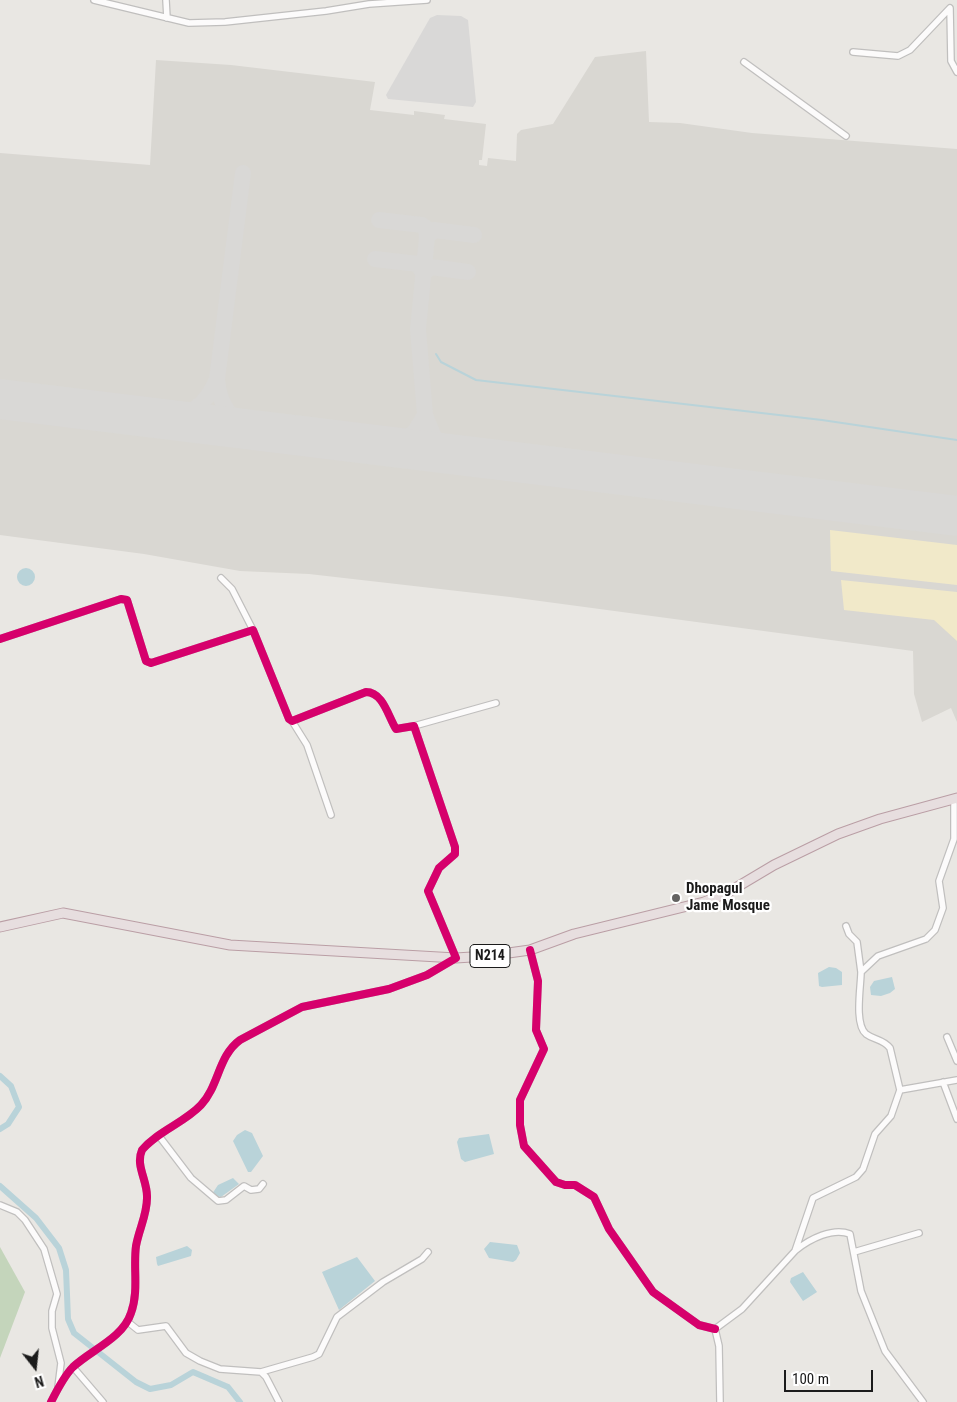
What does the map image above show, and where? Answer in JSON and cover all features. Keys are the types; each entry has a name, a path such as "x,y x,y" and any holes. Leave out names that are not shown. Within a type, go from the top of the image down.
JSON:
{"highway":[{"name":"N214","path":"0,927 63,913 230,945 456,958 487,956 530,950 574,934 704,902 727,893 774,865 838,834 880,819 955,798"}],"street":[{"path":"94,0 189,24 389,1 427,0"},
{"path":"166,0 167,18"},
{"path":"853,52 898,56 910,50 950,8 951,61 957,72"},
{"path":"744,62 846,136"},
{"path":"221,578 232,589 253,630 287,716 307,745 331,815"},
{"path":"0,639 121,599 127,600 146,661 151,663 253,630"},
{"path":"292,721 366,692 374,692 379,696 396,729 414,726 496,703"},
{"path":"51,1402 73,1368 128,1322 135,1301 137,1243 142,1228 147,1198 140,1158 146,1145 189,1116 201,1105 214,1086 232,1046 302,1007 389,989 427,975 456,958 428,891 439,868 455,854 455,847 414,726"},
{"path":"861,972 878,956 926,939 935,930 943,908 939,881 954,839 955,798"},
{"path":"795,1251 813,1198 856,1177 863,1168 875,1134 891,1116 900,1090 890,1048 885,1042 867,1035 863,1030 859,1004 861,972 857,942 849,934 846,926"},
{"path":"530,950 538,981 536,1030 544,1049 520,1100 520,1125 524,1146 556,1182 565,1186 575,1185 594,1197 609,1230 653,1292 699,1325 715,1329"},
{"path":"947,1037 957,1061"},
{"path":"900,1090 957,1080"},
{"path":"943,1082 957,1119"},
{"path":"159,1136 191,1178 218,1201 226,1200 244,1186 251,1190 259,1190 263,1184"},
{"path":"0,1205 17,1212 25,1220 44,1249 57,1294 52,1311 52,1328 61,1363 58,1389"},
{"path":"715,1329 742,1309 795,1251 822,1235 844,1232 850,1234 861,1291 885,1351 923,1402"},
{"path":"854,1252 920,1233"},
{"path":"128,1322 138,1330 166,1326 186,1353 220,1369 261,1372 318,1354 336,1317 382,1282 422,1259 428,1252"},
{"path":"715,1329 719,1346 720,1402"},
{"path":"73,1368 103,1402"},
{"path":"261,1372 266,1376 279,1402"}],"shaded area":[{"path":"437,15 461,16 468,20 476,102 473,107 388,99 386,95 430,18"},
{"path":"646,51 649,122 680,123 752,133 957,149 957,722 951,708 922,722 914,694 913,651 510,597 309,574 240,571 144,554 0,535 0,153 150,165 156,60 231,65 375,82 370,110 414,115 414,111 445,115 444,119 486,124 482,160 479,160 479,165 487,166 488,158 516,161 517,134 521,130 553,124 595,57"}],"green space":[{"path":"0,1247 25,1292 0,1358"}],"sand":[{"path":"830,530 957,545 957,585 831,571"},
{"path":"841,580 957,592 957,641 934,620 844,610"}],"water":[{"path":"22,568 30,568 35,573 33,584 22,586 17,581 17,573"},
{"path":"829,967 836,968 842,972 842,985 819,986 818,973"},
{"path":"892,977 895,989 881,996 871,995 870,987 874,981"},
{"path":"245,1130 252,1133 263,1156 251,1172 248,1172 233,1141 237,1135"},
{"path":"489,1134 494,1154 465,1162 461,1159 457,1142 459,1138"},
{"path":"233,1178 239,1184 221,1197 212,1194 218,1185"},
{"path":"490,1242 517,1245 520,1253 513,1262 489,1258 484,1249"},
{"path":"187,1246 192,1250 191,1256 158,1266 156,1257"},
{"path":"357,1257 375,1281 339,1310 322,1272"},
{"path":"803,1272 817,1292 803,1301 790,1282 791,1278"}],"waterway":[{"path":"436,354 441,362 476,380 822,420 957,440"},
{"path":"0,1076 11,1086 19,1107 8,1124 0,1129"},
{"path":"0,1186 36,1218 59,1248 66,1270 68,1319 74,1333 136,1382 150,1389 171,1385 193,1372 228,1387 240,1402"}],"taxiway":[{"path":"217,379 243,173"},
{"path":"379,220 422,225 426,228 427,237 434,230 474,235"},
{"path":"427,237 418,329 425,415 437,444 454,454"},
{"path":"375,259 418,264 423,273"},
{"path":"423,274 431,267 468,272"},
{"path":"161,419 180,416 196,408 208,396 217,379 220,395 226,409 236,420 250,430"},
{"path":"390,447 414,433 425,415"}],"runway":[{"path":"0,399 957,516"}],"cycle path":[{"path":"0,639 121,599 127,600 146,661 151,663 253,630 289,719 292,721 366,692 372,693 381,700 396,729 414,726 455,847 455,854 439,868 428,891 456,958 427,975 389,989 302,1007 240,1040 227,1054 212,1089 201,1105 187,1117 148,1143 142,1150 140,1162 146,1186 147,1204 136,1246 135,1296 131,1313 127,1322 114,1337 73,1367 61,1383 51,1402"},
{"path":"530,950 538,981 536,1030 544,1049 520,1100 520,1125 524,1146 556,1182 565,1185 575,1185 594,1197 609,1229 653,1292 699,1325 715,1329"}],"place":[{"name":"Dhopagul Jame Mosque","path":"676,898"}]}
